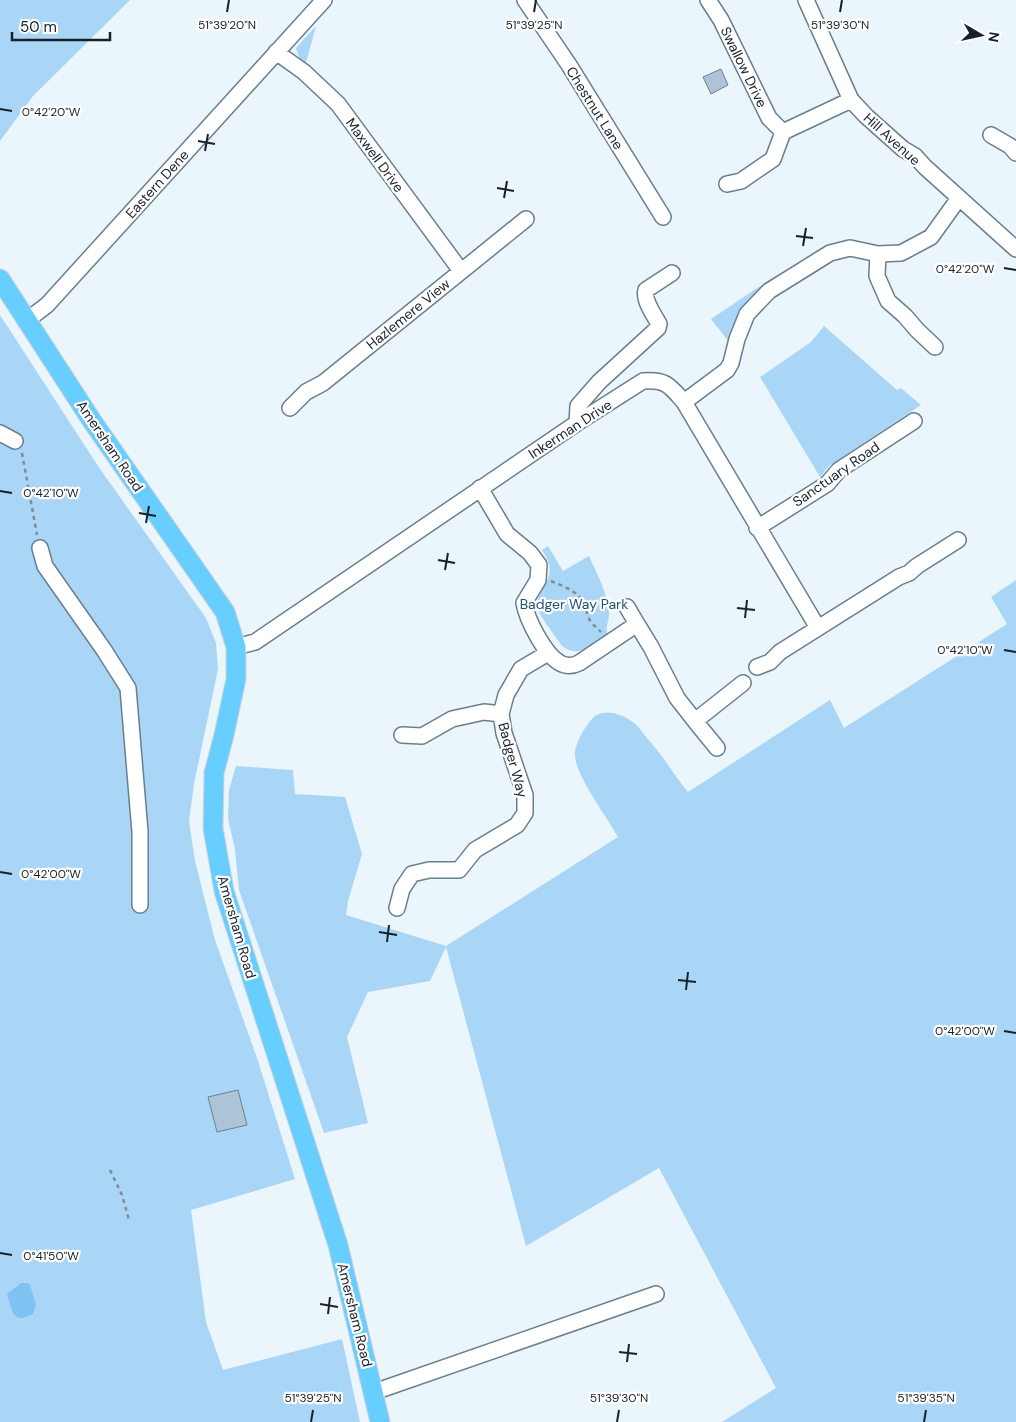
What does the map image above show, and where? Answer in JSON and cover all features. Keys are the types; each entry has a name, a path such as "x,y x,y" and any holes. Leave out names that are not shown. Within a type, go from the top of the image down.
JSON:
{"main road":[{"name":"Amersham Road","path":"0,279 92,421 225,612 236,647 236,679 214,773 213,828 224,891 338,1245 380,1422"}],"street":[{"name":"Eastern Dene","path":"26,321 47,305 324,0"},
{"name":"Chestnut Lane","path":"525,0 569,66 663,217"},
{"name":"Swallow Drive","path":"708,0 721,20 769,118 783,132"},
{"name":"Hill Avenue","path":"806,0 851,100 866,116 903,149 915,156 1016,250"},
{"name":"Maxwell Drive","path":"276,52 304,72 338,104 461,271"},
{"path":"727,184 741,181 773,159 783,132 851,100"},
{"path":"991,135 1010,146 1016,153"},
{"path":"684,402 727,370 747,314 769,291 830,253 850,248 878,254 901,253 931,237 959,198"},
{"name":"Hazlemere View","path":"290,408 306,392 323,383 526,219"},
{"path":"878,254 878,276 888,301 906,316 917,330 935,347"},
{"path":"577,423 578,406 599,382 658,328 659,324 646,300 645,293 646,290 672,273"},
{"name":"Inkerman Drive","path":"236,647 255,642 577,423 644,381 656,380 669,384 684,402 818,628"},
{"name":"Sanctuary Road","path":"757,528 827,484 838,470 914,421"},
{"path":"0,433 15,441"},
{"path":"480,488 507,534 530,553 539,565 538,580 524,603 526,614 548,653 560,663 572,666 637,624"},
{"path":"757,667 770,662 780,652 899,577 909,574 917,566 958,540"},
{"path":"40,548 45,566 104,650 128,688 140,832 140,905"},
{"path":"627,607 651,647 677,698 717,748"},
{"name":"Badger Way","path":"397,908 402,889 412,874 429,870 459,870 475,850 517,825 525,813 526,795 504,733 501,714 506,695 521,669 548,653"},
{"path":"695,721 743,683"},
{"name":"Badger Way","path":"402,735 422,736 452,719 484,712 501,714"},
{"path":"374,1392 656,1294"}],"path":[{"path":"15,441 21,450 40,548"},
{"path":"538,580 550,581 570,589 584,603 591,622 610,642"},
{"path":"110,1170 122,1195 129,1220"}],"green space":[{"path":"0,0 130,0 33,96 0,141"},
{"path":"316,26 306,63 299,57 296,48"},
{"path":"772,278 747,301 729,342 711,319"},
{"path":"0,315 100,469 206,618 216,643 218,669 194,784 189,821 195,861 215,940 257,1058 295,1179 191,1210 206,1322 223,1370 342,1339 360,1422 0,1422"},
{"path":"824,326 897,390 901,388 921,405 829,466 820,477 760,377 811,342"},
{"name":"Badger Way Park","path":"548,546 563,571 589,556 604,590 609,612 608,635 579,651 567,649 561,645 538,609 538,598 549,577 548,562 542,550"},
{"path":"1016,580 1016,1422 722,1422 776,1388 659,1168 526,1246 446,947 430,981 368,992 347,1037 368,1123 324,1133 239,890 235,849 228,819 229,790 236,766 293,770 295,794 345,797 362,854 348,901 346,915 446,946 618,837 586,785 575,756 576,746 581,734 595,716 610,713 625,717 634,723 688,792 830,700 844,728 1007,624 991,597"}],"shaded area":[{"path":"21,1283 28,1283 30,1285 36,1305 33,1314 21,1318 14,1314 7,1294"}],"building":[{"path":"721,69 728,85 711,94 703,77"},
{"path":"238,1090 247,1125 217,1132 208,1097"}]}
